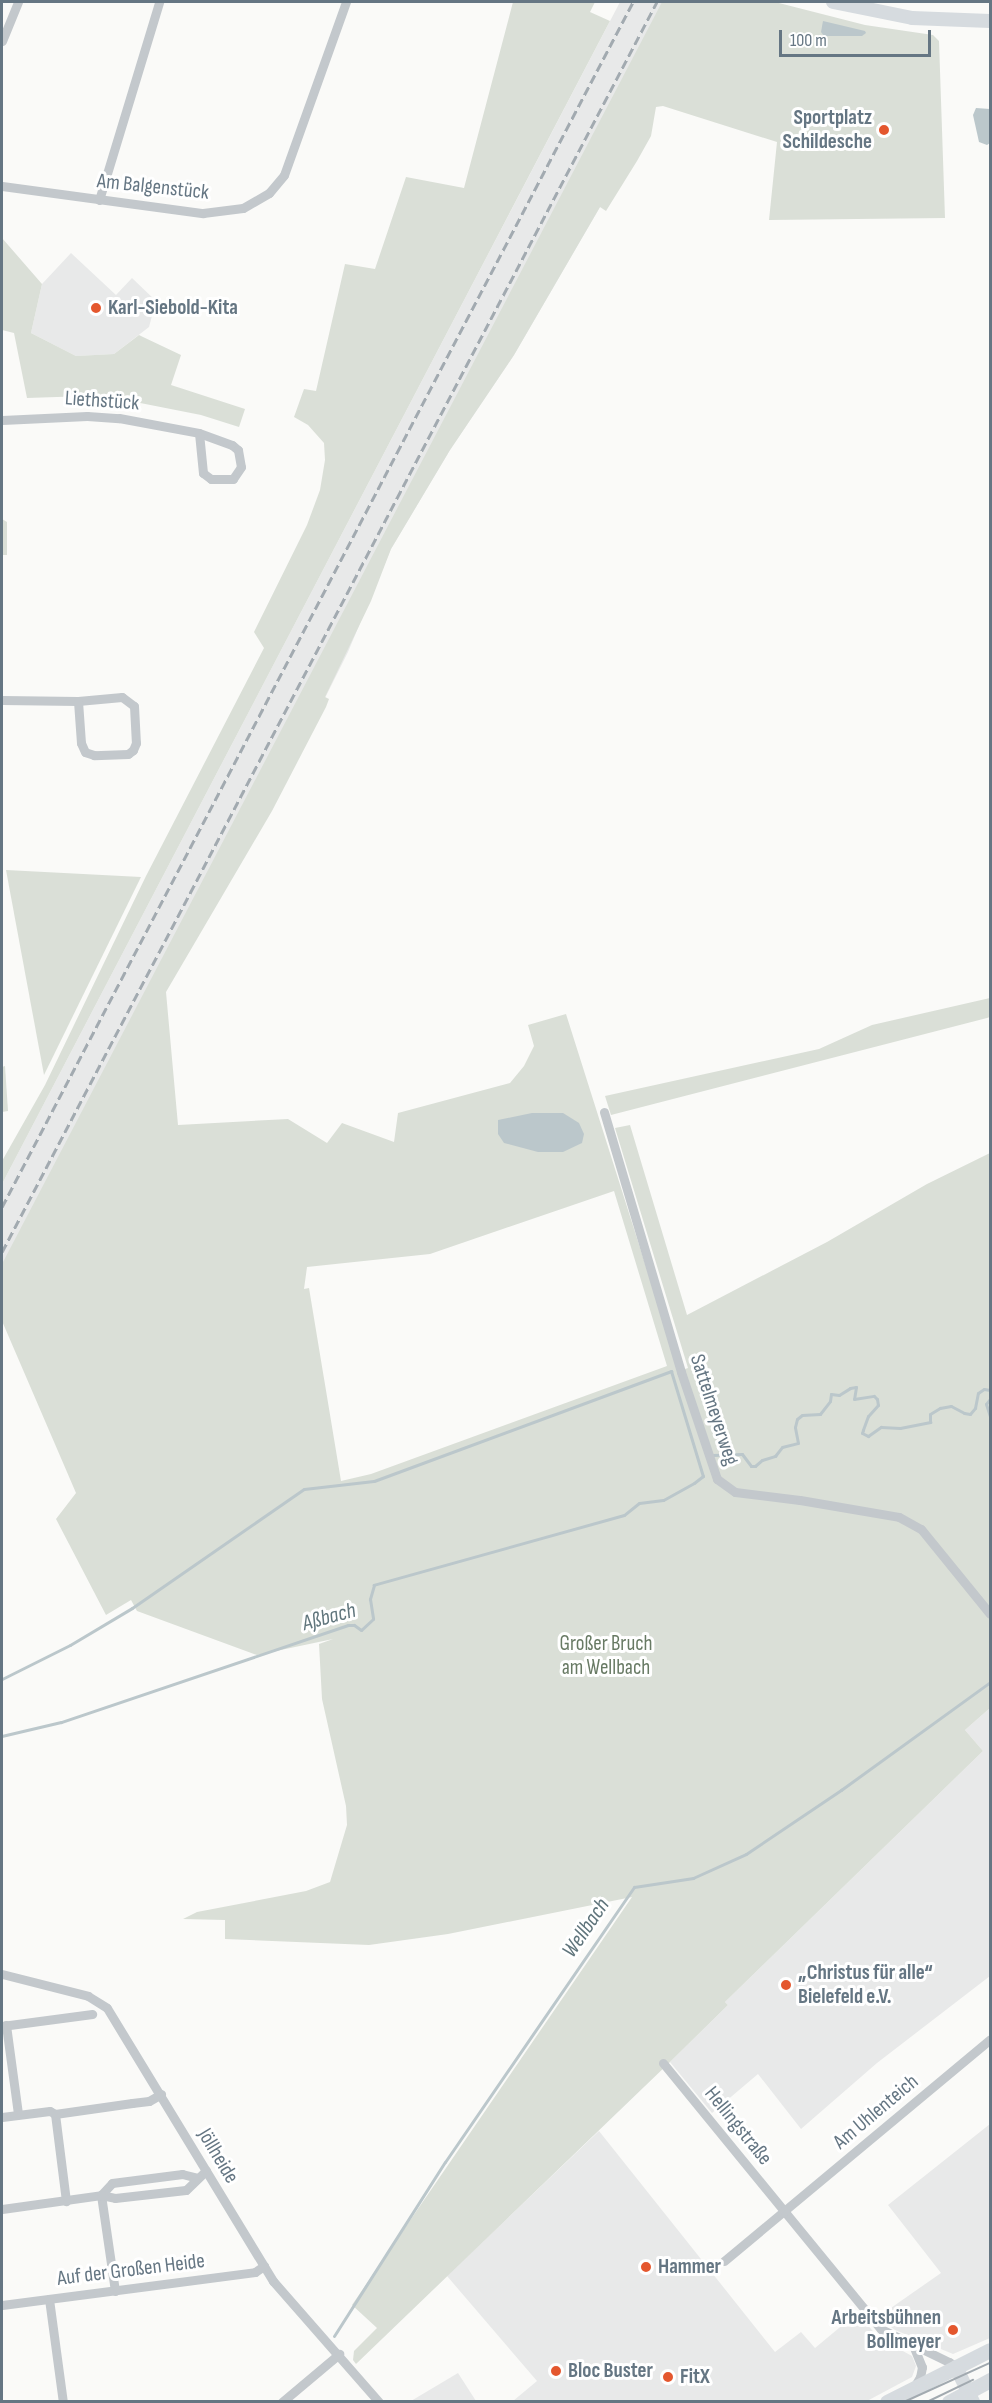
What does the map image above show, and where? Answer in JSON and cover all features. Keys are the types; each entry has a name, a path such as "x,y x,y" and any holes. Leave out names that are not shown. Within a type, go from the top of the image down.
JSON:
{"main road":[{"path":"832,2 912,18 990,21"},
{"path":"887,2402 990,2350"},
{"path":"956,2367 971,2396"},
{"path":"949,2402 971,2396 990,2380"}],"street":[{"path":"2,41 18,2"},
{"path":"99,200 159,2"},
{"name":"Am Balgenstück","path":"2,186 203,213 243,208 269,193 284,175 346,2"},
{"name":"Liethstück","path":"2,420 87,416 119,418 198,433 232,445 238,450 241,467 233,478 211,479 203,473 198,433"},
{"path":"2,700 78,701 122,698 134,706 136,743 133,750 128,754 94,755 85,752 81,743 78,701"},
{"name":"Sattelmeyerweg","path":"604,1112 681,1372 717,1479 735,1492 800,1500 899,1517 921,1529 990,1614"},
{"name":"Jöllheide","path":"2,1974 100,2002 114,2016 206,2171 281,2291 379,2402"},
{"path":"18,2115 4,2026 92,2014"},
{"name":"Am Uhlenteich","path":"784,2211 990,2039"},
{"name":"Hellingstraße","path":"663,2063 881,2329 956,2367"},
{"path":"2,2117 50,2111 55,2114 149,2101 161,2094"},
{"path":"55,2114 66,2201"},
{"path":"2,2209 101,2195 115,2198 186,2190 206,2171"},
{"path":"101,2195 112,2183 182,2174 198,2178"},
{"path":"101,2195 115,2291"},
{"path":"724,2260 784,2211"},
{"name":"Auf der Großen Heide","path":"2,2305 255,2272 264,2266"},
{"path":"49,2299 63,2402"},
{"path":"913,2346 922,2367 920,2377 913,2388"},
{"path":"282,2402 339,2354"}],"shaded area":[{"path":"620,2 670,2 600,207 514,355 450,450 391,549 348,652 296,756 182,952 2,1289 2,1184"},
{"path":"823,21 866,33 862,36 824,36 821,32"},
{"path":"976,108 990,109 990,143 987,145 979,142 973,115"},
{"name":"Karl-Siebold-Kita","path":"71,253 116,295 132,278 156,301 149,327 114,354 76,356 31,333 42,284"},
{"path":"532,1113 563,1113 579,1123 584,1134 582,1143 563,1152 538,1152 504,1143 498,1134 498,1120"},
{"path":"990,1708 990,1976 877,2063 801,2129 758,2074 712,2113 670,2062 728,2005 725,2002 983,1751 965,1730"},
{"path":"990,2124 990,2338 953,2354 895,2330 878,2317 941,2273 888,2205"},
{"path":"599,2131 775,2352 801,2332 815,2348 857,2313 879,2338 912,2356 916,2366 912,2377 867,2401 513,2401 537,2381 447,2276"},
{"path":"458,2373 476,2401 411,2401"}],"green space":[{"path":"513,2 595,2 590,12 610,21 2,1184 2,1161 45,1085 146,876 264,648 254,632 307,525 320,490 325,460 324,443 308,425 294,417 304,389 316,391 345,264 375,269 406,177 464,188"},
{"name":"Großer Bruch am Wellbach","path":"662,2 775,2 865,25 933,35 939,41 945,218 769,220 777,142 663,106 656,107 651,136 637,161 606,211 600,207 514,355 450,450 391,549 371,601 325,697 329,699 326,707 272,811 166,992 178,1125 288,1119 327,1143 342,1123 394,1142 398,1113 510,1083 524,1066 534,1046 528,1025 566,1014 679,1371 688,1368 615,1128 630,1125 687,1315 827,1242 927,1184 990,1153 990,1708 965,1730 983,1751 725,2002 728,2005 670,2062 356,2364 353,2360 354,2351 377,2328 352,2305 632,1897 448,1934 369,1945 225,1939 225,1920 183,1919 197,1912 306,1891 330,1882 347,1825 346,1806 322,1699 319,1644 333,1639 257,1655 137,1611 131,1600 106,1615 56,1519 76,1493 2,1321 2,1264","holes":["614,1191 667,1366 371,1474 341,1481 309,1288 304,1289 307,1267 430,1254"]},
{"path":"2,238 42,284 31,333 76,356 114,354 139,335 181,355 171,385 245,409 239,427 201,415 120,399 87,396 27,398 14,333 2,330"},
{"path":"2,519 7,522 7,555 2,555"},
{"path":"6,870 141,877 44,1075"},
{"path":"990,998 990,1017 987,1018 611,1115 605,1096 819,1049 872,1025"},
{"path":"5,1066 8,1111 2,1112 2,1067"}],"waterway":[{"path":"2,1679 70,1645 132,1608 304,1489 374,1481 671,1371 703,1476 663,1500 639,1503 624,1515 374,1585 370,1599 373,1619 361,1630 354,1625 348,1625 61,1722 2,1736"},
{"name":"Aßbach","path":"713,1455 742,1454 751,1466 755,1466 762,1460 775,1456 782,1447 798,1443 795,1427 797,1419 802,1415 820,1414 830,1401 831,1394 839,1395 850,1388 856,1387 854,1399 874,1396 877,1399 878,1405 868,1416 862,1433 868,1436 881,1427 900,1428 930,1422 930,1414 940,1408 951,1406 970,1414 975,1408 978,1393 984,1389 990,1390"},
{"name":"Aßbach","path":"990,1399 986,1404 990,1416"},
{"name":"Wellbach","path":"334,2336 445,2162 634,1887 693,1878 746,1854 841,1790 990,1682"}],"tram line":[{"path":"904,2402 990,2363"},
{"path":"927,2402 973,2380"}],"railway":[{"path":"2,1207 633,2"},
{"path":"2,1252 657,2"}],"place":[{"name":"Sportplatz Schildesche","path":"884,130"},
{"name":"Karl-Siebold-Kita","path":"96,308"},
{"name":"„Christus für alle“ Bielefeld e.V.","path":"786,1985"},
{"name":"Hammer","path":"646,2267"},
{"name":"Arbeitsbühnen Bollmeyer","path":"953,2330"},
{"name":"Bloc Buster","path":"556,2371"},
{"name":"FitX","path":"668,2377"}]}
